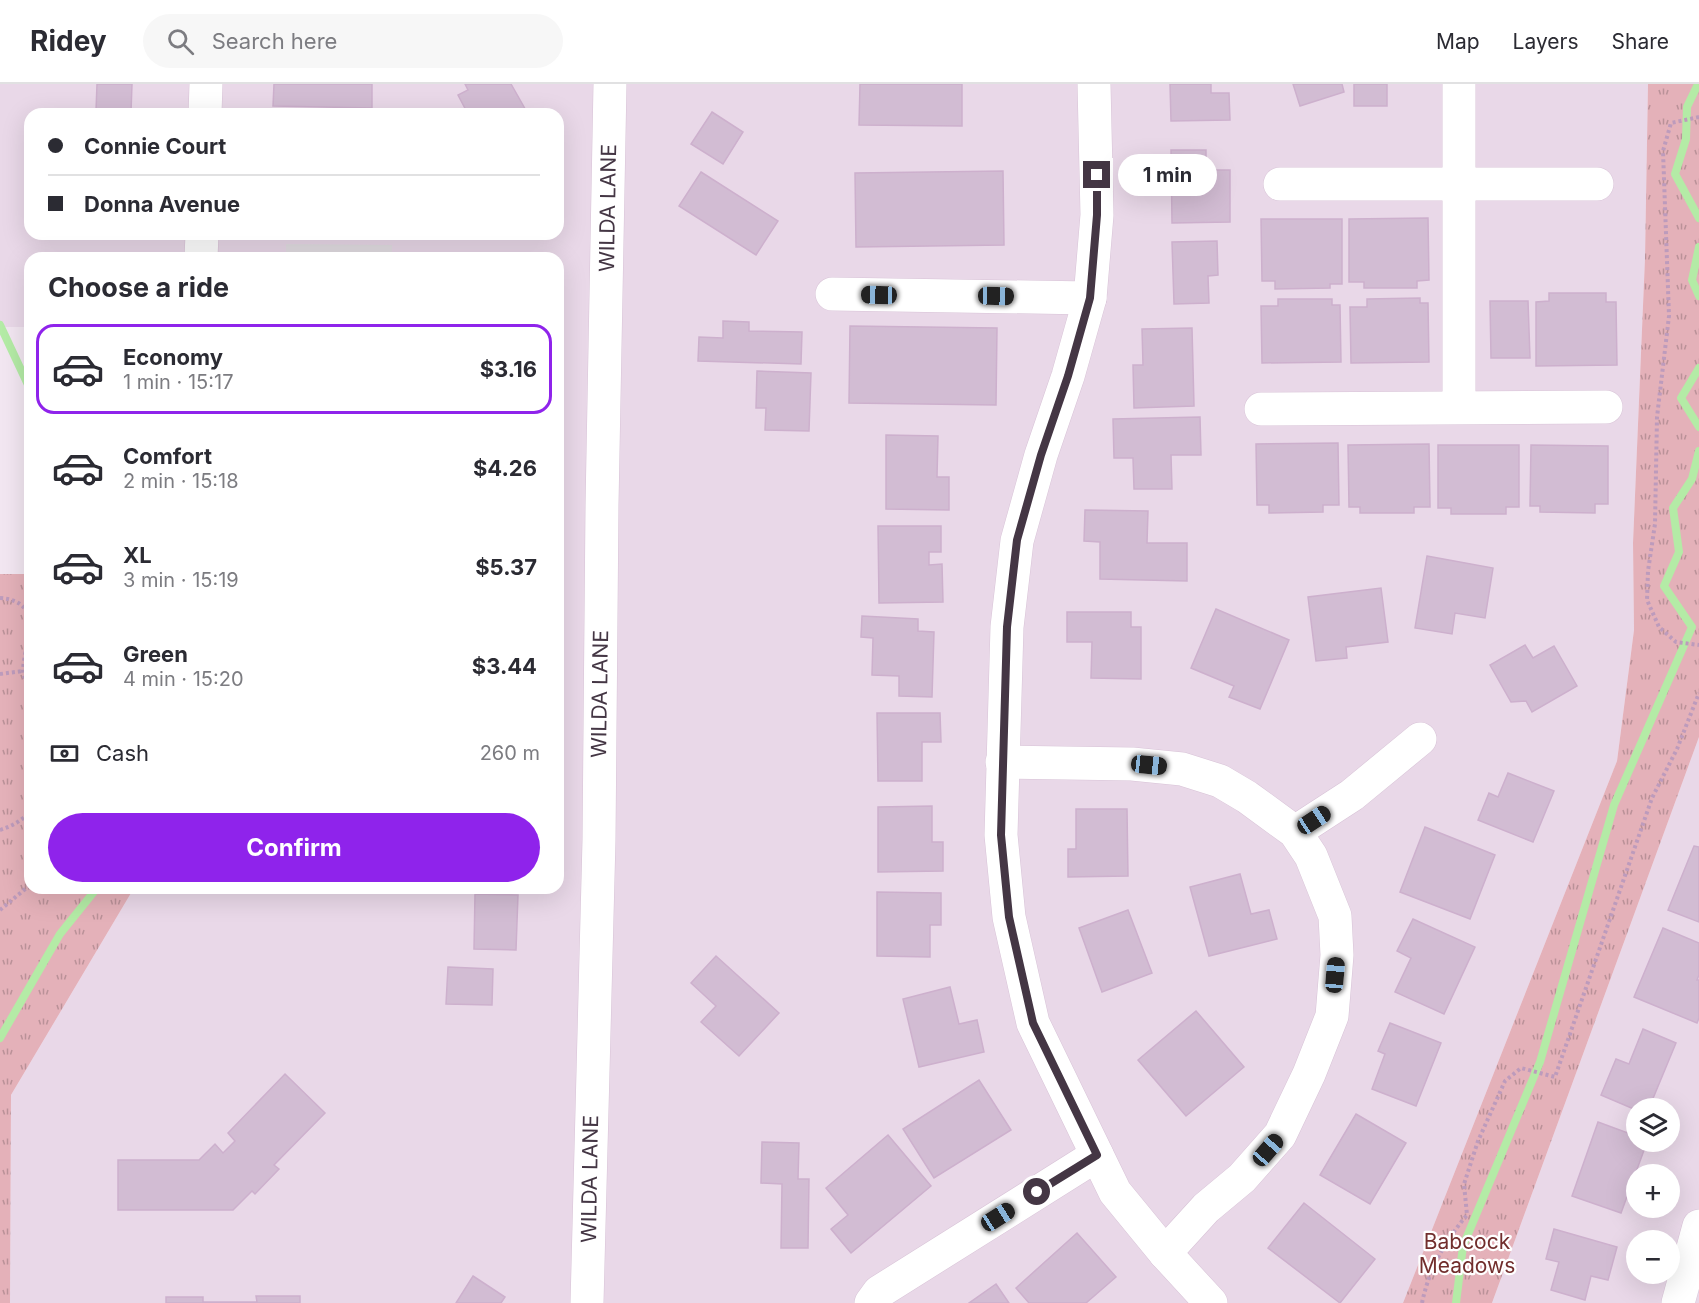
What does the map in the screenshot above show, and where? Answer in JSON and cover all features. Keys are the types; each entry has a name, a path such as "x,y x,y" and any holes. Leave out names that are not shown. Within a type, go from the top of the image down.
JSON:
{"street":[{"path":"205,108 206,84"},
{"name":"WILDA LANE","path":"587,1303 599,840 602,505 610,84"},
{"path":"1094,84 1097,215 1090,298 1017,540 1007,627 1001,835 1009,917 1033,1023 1115,1192 1165,1253 1211,1303"},
{"path":"1460,84 1460,407"},
{"path":"1280,184 1597,184"},
{"path":"832,294 1090,298"},
{"path":"1261,409 1606,407"},
{"path":"1295,832 1352,795 1420,739"},
{"path":"1002,762 1132,764 1182,769 1220,782 1295,832 1311,856 1335,916 1337,955 1332,1016 1280,1135 1242,1178 1206,1208 1165,1253"},
{"path":"871,1303 879,1292 1097,1155"},
{"path":"1678,1303 1699,1226"}],"path":[{"path":"1699,117 1671,123 1663,151 1669,316 1657,417 1655,524 1648,571 1647,600 1659,627 1676,642 1699,645"},
{"path":"0,598 17,602 24,610"},
{"path":"24,666 24,674"},
{"path":"0,674 23,671"},
{"path":"1422,1303 1426,1282 1448,1238 1467,1215 1464,1184 1478,1140 1505,1081 1521,1068 1555,1077 1652,798 1677,749 1699,693"},
{"path":"0,830 24,818"},
{"path":"0,910 24,890"}],"shaded area":[{"path":"0,84 1648,84 1645,258 1633,543 1634,630 1617,761 1403,1303 10,1303 11,1095 130,894 564,894 564,252 24,252 24,327 0,327"},
{"path":"286,244 392,245 392,252 286,252"},
{"path":"1699,737 1699,1303 1492,1303"}],"green space":[{"name":"Babcock Meadows","path":"1648,84 1699,84 1699,737 1492,1303 1403,1303 1617,761 1634,630 1633,543 1645,258"},
{"path":"0,574 24,574 24,894 130,894 11,1095 10,1303 0,1303"}],"building":[{"path":"97,84 132,84 131,108 96,108"},
{"path":"274,84 372,84 372,108 273,106"},
{"path":"465,84 511,84 525,108 465,108 458,95 468,90"},
{"path":"860,84 962,84 962,126 859,125"},
{"path":"1170,84 1211,84 1211,93 1229,93 1230,120 1171,121"},
{"path":"1293,84 1342,84 1344,92 1300,106"},
{"path":"1354,84 1387,84 1387,106 1354,106"},
{"path":"712,112 743,132 723,164 691,144"},
{"path":"1171,150 1206,150 1206,170 1230,170 1230,222 1172,223"},
{"path":"1003,171 1004,245 856,247 855,173"},
{"path":"701,172 778,221 756,255 679,206"},
{"path":"1428,218 1429,280 1417,281 1417,288 1364,288 1364,282 1349,282 1349,219"},
{"path":"1261,219 1342,219 1342,284 1330,284 1330,288 1275,289 1275,281 1262,281"},
{"path":"1217,241 1218,275 1208,276 1209,303 1174,304 1172,242"},
{"path":"1549,293 1606,293 1606,302 1616,302 1617,365 1536,366 1536,302 1549,301"},
{"path":"1420,298 1420,303 1428,303 1429,362 1351,363 1350,307 1367,307 1367,299"},
{"path":"1278,299 1332,299 1332,305 1340,305 1341,362 1262,363 1261,306 1278,306"},
{"path":"1490,301 1528,301 1530,358 1491,358"},
{"path":"723,321 749,322 749,331 802,332 801,364 698,361 699,337 723,338"},
{"path":"850,326 997,328 996,405 849,403"},
{"path":"1192,328 1194,406 1134,408 1133,365 1143,365 1142,329"},
{"path":"757,371 811,373 809,431 765,430 766,408 756,408"},
{"path":"1200,417 1201,455 1171,455 1172,489 1134,489 1133,458 1114,458 1113,419"},
{"path":"886,435 938,436 937,477 949,477 949,510 886,509"},
{"path":"1338,443 1339,505 1323,505 1323,512 1269,513 1269,505 1257,505 1256,444"},
{"path":"1429,444 1430,507 1414,507 1414,513 1360,513 1360,507 1349,507 1348,445"},
{"path":"1438,445 1519,445 1519,507 1506,507 1506,514 1451,514 1451,508 1438,508"},
{"path":"1531,445 1608,446 1608,504 1595,504 1595,513 1540,512 1540,506 1530,506"},
{"path":"1085,510 1148,511 1147,543 1187,543 1187,581 1100,579 1100,542 1084,541"},
{"path":"878,526 941,526 941,552 929,552 929,565 942,564 943,602 879,603"},
{"path":"1427,556 1493,568 1485,618 1455,613 1452,634 1415,628"},
{"path":"1381,588 1388,642 1346,647 1347,658 1316,661 1308,597"},
{"path":"1216,609 1289,640 1260,709 1229,697 1234,686 1191,668"},
{"path":"1067,612 1131,612 1131,627 1141,627 1141,679 1091,678 1092,642 1067,642"},
{"path":"862,616 918,619 918,631 934,632 932,697 899,696 899,676 872,675 873,638 861,637"},
{"path":"1525,645 1533,658 1554,646 1577,686 1532,712 1526,701 1511,702 1490,665"},
{"path":"877,713 940,713 941,742 922,742 922,781 878,781"},
{"path":"1508,773 1554,791 1533,842 1478,820 1489,793 1498,797"},
{"path":"932,806 932,842 943,842 943,871 878,872 878,807"},
{"path":"1076,809 1127,809 1128,876 1068,877 1068,849 1076,849"},
{"path":"1425,827 1495,855 1470,919 1400,892"},
{"path":"1694,846 1699,847 1699,922 1668,910"},
{"path":"1240,874 1251,914 1269,910 1277,939 1209,956 1190,887"},
{"path":"877,892 941,893 941,925 930,925 930,957 877,956"},
{"path":"475,894 518,895 516,950 474,949"},
{"path":"1128,910 1152,973 1102,992 1079,928"},
{"path":"1413,919 1475,947 1444,1014 1395,992 1411,958 1397,951"},
{"path":"1663,928 1699,943 1697,980 1699,980 1699,1018 1697,1023 1634,997"},
{"path":"716,956 779,1013 739,1056 701,1022 716,1006 691,983"},
{"path":"448,967 493,969 492,1005 446,1004"},
{"path":"950,987 959,1024 977,1020 984,1052 919,1067 903,999"},
{"path":"1196,1011 1244,1067 1186,1116 1138,1060"},
{"path":"1390,1023 1441,1043 1416,1106 1372,1089 1385,1054 1378,1051"},
{"path":"1643,1029 1676,1043 1653,1098 1626,1098 1626,1106 1601,1095 1616,1059 1629,1064"},
{"path":"285,1074 325,1113 274,1165 279,1169 255,1194 252,1191 233,1210 118,1210 118,1160 199,1160 215,1144 223,1153 235,1141 228,1133"},
{"path":"979,1080 1011,1130 934,1178 903,1129"},
{"path":"1356,1114 1406,1143 1370,1204 1320,1175"},
{"path":"1598,1122 1626,1132 1626,1152 1643,1152 1639,1164 1626,1164 1626,1199 1621,1213 1572,1196"},
{"path":"888,1135 931,1186 851,1253 831,1229 848,1215 826,1188"},
{"path":"762,1142 799,1143 798,1179 809,1179 808,1248 781,1248 782,1184 761,1183"},
{"path":"1304,1203 1375,1259 1340,1303 1268,1248"},
{"path":"1554,1229 1617,1247 1608,1280 1591,1276 1585,1300 1551,1290 1559,1262 1546,1259"},
{"path":"1077,1233 1116,1277 1086,1303 1029,1303 1016,1288"},
{"path":"473,1276 505,1297 501,1303 456,1303"},
{"path":"996,1284 1009,1303 969,1303"},
{"path":"256,1296 300,1296 300,1303 166,1303 166,1297 203,1297 203,1302 257,1302"}],"waterway":[{"path":"1698,84 1687,107 1686,139 1675,174 1699,218"},
{"path":"1699,247 1692,280 1699,296"},
{"path":"0,325 24,376"},
{"path":"1699,368 1681,398 1699,427"},
{"path":"1456,1303 1463,1246 1540,1062 1614,805 1692,627 1664,586 1679,552 1673,508 1692,479 1699,451"},
{"path":"0,1038 60,934 92,894"}],"route":[{"path":"1037,1192 1097,1155 1033,1023 1009,917 1001,835 1007,627 1017,540 1090,298 1097,215 1097,175"}]}
